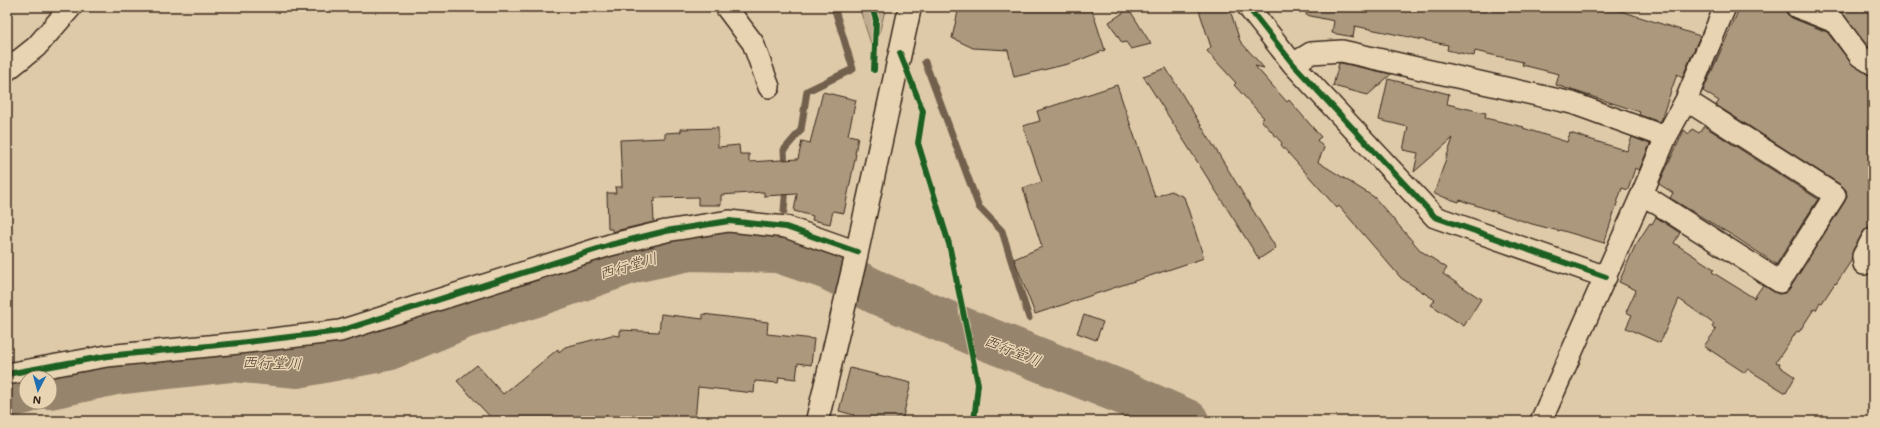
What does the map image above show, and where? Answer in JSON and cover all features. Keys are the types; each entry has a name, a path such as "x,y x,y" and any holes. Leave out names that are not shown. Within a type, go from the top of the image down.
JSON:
{"street":[{"path":"7,70 36,48 70,7"},
{"path":"726,7 753,43 769,87"},
{"path":"816,421 856,257 910,7"},
{"path":"1248,7 1293,64 1435,217 1606,277"},
{"path":"1797,7 1835,22 1860,56 1873,64"},
{"path":"1541,421 1606,277 1666,137 1686,100 1720,9"},
{"path":"1293,64 1310,53 1342,50 1572,103 1666,137"},
{"path":"1642,194 1780,282 1836,195 1686,100"},
{"path":"7,374 107,356 340,331 610,245 666,231 729,221 786,227 856,257"},
{"path":"1864,264 1863,256 1873,238"}],"shaded area":[{"path":"859,7 886,7 874,53"}],"building":[{"path":"959,7 1091,7 1105,50 1072,63 1014,77 1008,50 973,48 952,38"},
{"path":"1198,7 1229,7 1240,41 1264,68 1255,66 1287,102 1289,100 1321,137 1317,140 1324,148 1318,162 1374,197 1421,251 1447,268 1443,274 1481,299 1464,326 1431,305 1435,300 1401,278 1339,206 1337,208 1281,145 1282,143 1261,120 1264,118 1234,85 1236,83 1207,51 1211,47"},
{"path":"1307,7 1608,7 1700,36 1682,78 1677,74 1663,114 1664,115 1660,122 1639,115 1640,112 1556,85 1559,74 1522,65 1523,62 1475,51 1474,56 1447,50 1448,45 1355,26 1353,37 1332,33 1334,21 1306,15"},
{"path":"1740,7 1785,7 1787,14 1792,18 1827,32 1851,63 1867,74 1873,76 1873,226 1867,228 1863,232 1853,250 1851,261 1836,284 1835,283 1822,303 1820,302 1816,310 1814,309 1799,332 1797,331 1776,362 1780,364 1779,366 1795,377 1786,393 1747,369 1745,373 1704,346 1716,330 1712,327 1714,324 1679,299 1660,343 1626,328 1632,315 1626,312 1636,290 1619,282 1635,246 1650,223 1652,224 1656,217 1680,233 1674,243 1714,269 1712,272 1754,298 1763,285 1779,294 1785,293 1790,288 1845,201 1847,196 1846,190 1841,185 1716,105 1719,101 1703,91"},
{"path":"1830,7 1873,7 1873,50 1868,47 1844,15"},
{"path":"1129,9 1151,44 1131,49 1126,42 1122,43 1109,22"},
{"path":"1339,63 1391,74 1368,95 1333,86"},
{"path":"1166,68 1276,248 1259,259 1143,76"},
{"path":"1388,79 1449,94 1447,104 1486,113 1485,118 1524,127 1523,128 1567,142 1570,133 1627,151 1632,137 1650,144 1639,171 1635,168 1628,190 1622,188 1604,243 1560,230 1532,224 1460,200 1459,202 1434,194 1453,138 1414,172 1418,153 1403,150 1408,127 1379,120"},
{"path":"1117,85 1155,197 1171,191 1184,197 1204,258 1035,314 1014,259 1042,247 1023,188 1042,182 1023,126 1040,121 1037,111"},
{"path":"823,92 856,100 848,135 858,137 844,213 833,211 830,224 812,220 813,216 794,211 797,194 764,196 764,192 721,195 721,205 698,205 698,197 655,198 655,202 653,202 654,222 612,232 612,229 608,229 607,193 616,193 615,187 622,187 620,140 665,138 665,133 681,132 681,129 718,128 718,147 739,145 740,154 749,154 749,162 798,159 802,141 810,143"},
{"path":"1704,126 1818,199 1776,265 1735,237 1670,198 1673,193 1659,184 1684,130 1689,134 1692,129 1699,133"},
{"path":"661,314 703,319 703,314 768,322 767,334 814,339 811,365 798,363 796,379 779,377 778,383 755,381 754,393 698,387 695,421 494,421 457,381 477,365 503,394 558,349 559,352 565,347 612,335 620,336 620,330 659,332"},
{"path":"1084,315 1103,322 1096,340 1077,333"},
{"path":"850,368 911,383 902,421 852,421 854,415 839,411"}],"waterway":[{"path":"785,169 784,150 801,130 807,91 853,69 834,7"},
{"path":"925,62 979,207 1002,231 1029,318"},
{"path":"784,211 786,186"},
{"name":"西行堂川","path":"58,385 116,373 232,360 298,366 387,349 464,317 533,296 634,261 689,249 778,251 828,268 880,294 972,333 1126,394 1187,421"},
{"name":"西行堂川","path":"7,396 18,394"}],"cycle path":[{"path":"872,7 876,20 874,70"},
{"path":"1248,7 1293,64 1435,217 1606,277"},
{"path":"900,53 923,111 918,143 949,244 978,384 974,421"},
{"path":"7,374 107,356 340,331 610,245 666,231 729,221 786,227 857,252"}]}
